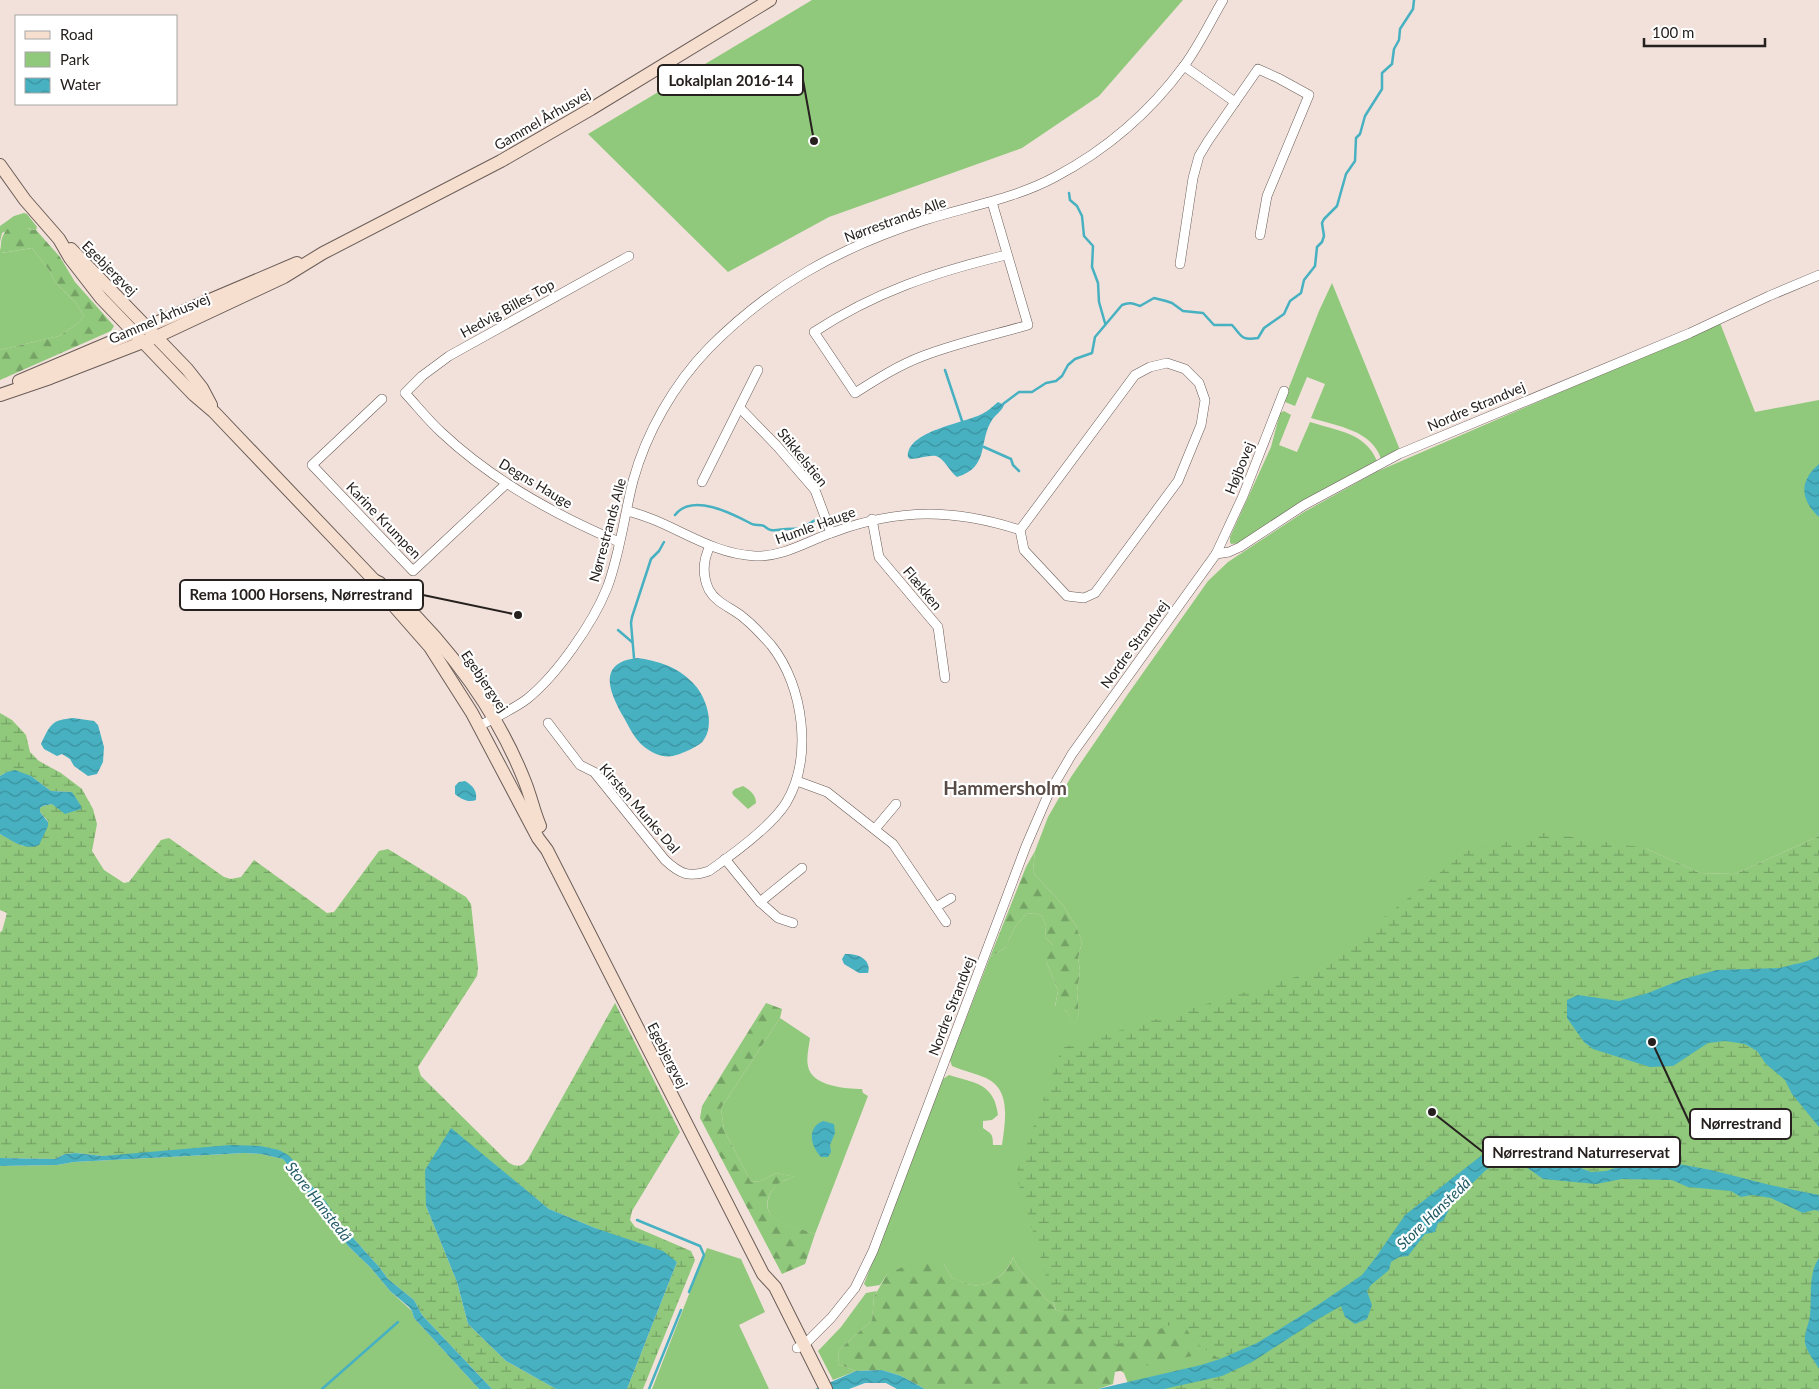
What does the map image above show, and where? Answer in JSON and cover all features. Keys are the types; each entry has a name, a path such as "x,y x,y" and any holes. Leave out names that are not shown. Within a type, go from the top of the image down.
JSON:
{"street":[{"name":"Gammel Århusvej","path":"0,389 137,337 156,336 284,277 323,253 501,161 600,104 770,0"},
{"name":"Nørrestrands Alle","path":"479,726 526,700 552,675 593,615 607,588 633,481 647,441 674,391 708,350 747,313 815,266 864,242 926,220 992,202 1054,178 1088,157 1122,133 1153,104 1184,66 1223,0"},
{"path":"1184,66 1235,102"},
{"path":"1180,264 1193,178 1199,156 1258,69 1309,95 1267,196 1260,235"},
{"name":"Egebjergvej","path":"0,165 25,200 59,239 76,253 188,369 202,388 214,412"},
{"path":"992,202 1028,325 950,346 921,356 882,375 855,392 814,332 840,315 887,292 937,273 1006,255"},
{"name":"Egebjergvej","path":"59,239 70,258 101,298 194,395 214,412 374,580 380,590 430,647 479,726 538,838 547,850"},
{"name":"Gammel Århusvej","path":"0,395 50,378 137,337 147,327 323,253"},
{"name":"Hedvig Billes Top","path":"405,393 422,376 449,356 629,256"},
{"name":"Nordre Strandvej","path":"800,1346 831,1318 855,1288 873,1251 1026,846 1048,795 1072,754 1216,554 1229,552 1240,547 1304,505 1399,454 1690,333 1768,296 1819,275"},
{"path":"1167,363 1185,369 1199,384 1205,400 1201,425 1178,481 1095,593 1084,598 1067,596 1024,550 1020,530 1135,375 1150,367 1167,363"},
{"path":"702,482 758,370"},
{"name":"Højbovej","path":"1216,554 1243,496 1284,390"},
{"name":"Degns Hauge","path":"405,393 440,431 506,484 558,513 619,542"},
{"name":"Karine Krumpen","path":"382,399 312,465 413,571 506,484"},
{"name":"Stikkelstien","path":"740,408 777,446 815,490 831,532"},
{"name":"Humle Hauge","path":"627,511 640,514 710,546 737,554 773,555 789,551 831,532 872,519 916,513 945,513 973,517 1020,530"},
{"name":"Flækken","path":"872,519 879,557 938,627 945,678"},
{"name":"Kirsten Munks Dal","path":"548,723 580,765 594,772 665,860 676,870 686,874 698,875 709,871 772,819 785,804 797,781 800,760 801,714 786,668 772,646 744,618 720,602 710,590 704,574 704,557 710,546"},
{"name":"Egebjergvej","path":"374,580 384,586 434,636 493,718 525,781 547,850 763,1274 775,1288 816,1382 826,1389"},
{"path":"430,647 448,667 481,716 488,720 493,718"},
{"path":"797,781 827,792 893,844 946,922"},
{"path":"875,830 896,804"},
{"path":"725,859 760,902 778,918 793,923"},
{"path":"760,902 802,868"},
{"path":"936,908 951,898"}],"green space":[{"path":"812,0 1183,0 1099,96 1022,148 829,217 728,272 588,134"},
{"path":"27,214 37,227 36,230 17,226 2,233 0,242 0,226 14,216"},
{"path":"23,223 29,229 36,230 60,257 75,282 114,326 111,331 0,380 0,350 59,336 77,324 84,316 76,303 55,282 49,270 32,248 1,253 1,241 6,231 11,225 17,226"},
{"path":"0,247 2,253 32,248 49,270 55,282 76,303 84,316 77,324 59,336 0,350"},
{"path":"1332,283 1400,450 1381,459 1370,441 1362,435 1311,418 1325,384 1307,377 1295,406 1284,400"},
{"path":"1720,323 1755,412 1819,400 1819,836 1735,874 1700,873 1645,848 1679,883 1819,875 1819,1389 1130,1389 1124,1373 1096,1356 1053,1301 1056,1310 1019,1269 1013,1257 1003,1274 992,1282 985,1284 972,1285 952,1278 944,1264 887,1274 880,1285 867,1287 864,1284 943,1079 949,1075 975,1083 988,1090 996,1104 998,1115 992,1120 983,1121 983,1128 991,1134 993,1145 1002,1145 1005,1107 1000,1090 986,1078 952,1066 950,1060 990,957 1005,948 1015,927 1026,914 1035,913 1042,916 1046,926 1045,937 1053,945 1046,961 1058,991 1055,1006 1066,1011 1074,1025 1079,1013 1077,992 1080,971 1078,958 1082,942 1076,926 1063,905 1035,875 1033,871 1035,851 1048,817 1071,777 1208,581 1228,562 1304,512 1376,472"},
{"path":"1284,411 1291,415 1279,445 1297,452 1310,422 1358,438 1372,451 1377,461 1240,543 1231,544 1230,537 1271,447 1280,413"},
{"path":"0,713 12,720 26,735 30,752 39,761 61,773 82,789 93,809 97,824 92,851 104,870 124,883 129,882 161,840 169,838 224,877 231,879 241,877 254,860 327,913 334,912 379,851 388,849 466,897 471,904 478,968 477,976 418,1067 421,1076 511,1164 519,1166 528,1159 615,1003 680,1132 632,1211 630,1220 635,1227 691,1251 695,1260 643,1389 627,1389 677,1262 549,1209 451,1129 426,1206 457,1282 468,1324 506,1361 556,1389 492,1389 422,1315 414,1300 388,1279 338,1221 304,1177 296,1163 279,1150 103,1156 76,1153 65,1154 55,1159 0,1158 0,932 2,931 7,913 0,910 0,834 23,846 48,821 40,812 40,808 52,804 72,792 51,791 31,776 7,772 0,776"},
{"path":"743,786 752,793 756,800 756,803 748,809 732,792"},
{"path":"1544,833 1645,848 1700,873 1735,874 1819,836 1819,956 1780,968 1717,970 1683,979 1648,993 1619,1001 1578,995 1567,1000 1567,1018 1584,1042 1593,1049 1650,1067 1673,1066 1708,1043 1725,1041 1744,1044 1757,1051 1766,1064 1785,1080 1792,1094 1819,1127 1819,1195 1711,1170 1628,1164 1606,1171 1591,1172 1562,1161 1502,1144 1486,1152 1456,1176 1376,1257 1362,1275 1257,1343 1220,1359 1196,1343 1181,1321 1108,1348 1070,1314 1056,1310 1016,1174 1062,1048 1318,970 1467,851"},
{"path":"1035,851 1033,871 1035,875 1063,905 1076,926 1082,942 1078,958 1080,971 1077,992 1079,1013 1074,1026 1066,1011 1055,1007 1058,991 1044,954 1053,945 1045,937 1046,926 1042,916 1035,913 1026,914 1015,927 1005,948 990,957 1026,867"},
{"path":"766,1003 782,1009 780,1018 721,1108 724,1130 751,1182 761,1181 776,1173 796,1177 783,1181 773,1189 768,1199 768,1209 774,1218 815,1234 805,1264 782,1274 700,1118 702,1106"},
{"path":"780,1018 810,1038 807,1063 815,1078 830,1085 862,1089 863,1093 868,1096 815,1234 775,1219 768,1210 768,1200 776,1185 795,1177 776,1173 761,1181 751,1182 724,1130 721,1108"},
{"path":"245,1153 261,1154 283,1159 295,1174 298,1182 315,1200 348,1246 371,1268 390,1291 412,1311 414,1318 479,1389 0,1389 0,1166 57,1165 74,1162"},
{"path":"1512,1160 1543,1179 1596,1184 1622,1179 1672,1180 1688,1187 1731,1191 1741,1197 1752,1195 1771,1198 1803,1213 1814,1210 1819,1211 1819,1258 1813,1276 1810,1317 1805,1341 1808,1352 1819,1369 1819,1389 1164,1389 1222,1376 1252,1362 1341,1306 1372,1305 1367,1291 1371,1285 1389,1270 1391,1262 1399,1257 1408,1256 1432,1227 1443,1221 1453,1202 1486,1170 1501,1161"},
{"path":"707,1248 741,1259 765,1312 739,1325 769,1389 652,1389"},
{"path":"1013,1257 1019,1269 1056,1310 1070,1314 1108,1347 1181,1321 1196,1343 1220,1359 1201,1365 1192,1356 1115,1372 1113,1384 1098,1389 925,1389 901,1376 882,1370 856,1371 838,1364 839,1350 872,1320 874,1297 887,1274 921,1259 944,1264 952,1278 978,1285 991,1282 1003,1274"},
{"path":"877,1291 874,1297 872,1320 839,1350 838,1364 856,1371 833,1380 818,1351 841,1327 866,1293"}],"water":[{"path":"998,402 1004,405 988,428 979,460 967,473 957,477 942,459 936,456 910,459 908,457 910,448 926,434 982,414"},
{"path":"1819,464 1819,517 1808,504 1804,488 1809,475"},
{"path":"638,658 660,663 674,669 697,688 705,702 709,719 707,734 701,743 680,754 664,756 649,750 636,739 614,697 610,679 616,665"},
{"path":"73,718 94,721 98,725 104,747 103,762 97,774 88,776 74,766 70,759 62,754 57,756 44,749 41,744 52,725 60,720"},
{"path":"15,770 31,776 51,791 72,792 81,806 81,809 65,814 52,804 40,808 40,812 48,822 48,826 39,845 34,847 24,846 0,834 0,776"},
{"path":"465,781 474,789 476,800 465,800 455,794 455,786 459,782"},
{"path":"845,954 859,956 866,961 869,968 868,973 859,973 844,964 842,959"},
{"path":"1819,956 1819,1127 1792,1094 1785,1080 1766,1064 1757,1051 1745,1044 1725,1041 1708,1043 1673,1066 1650,1067 1593,1049 1584,1042 1567,1018 1567,1000 1578,995 1619,1001 1648,993 1683,979 1717,970 1780,968"},
{"path":"823,1121 834,1124 835,1133 828,1157 821,1157 815,1148 812,1137 814,1128"},
{"path":"451,1128 549,1209 595,1228 663,1251 677,1262 627,1389 556,1389 506,1361 468,1324 457,1282 426,1206 425,1170"},
{"name":"Store Hanstedå","path":"1522,1142 1591,1172 1606,1171 1628,1164 1668,1162 1819,1195 1819,1211 1814,1210 1803,1213 1771,1198 1752,1195 1741,1197 1731,1191 1688,1187 1672,1180 1622,1179 1596,1184 1543,1179 1511,1160 1501,1161 1486,1170 1453,1202 1443,1221 1438,1223 1435,1232 1425,1234 1408,1256 1399,1257 1391,1262 1389,1270 1371,1285 1367,1291 1372,1305 1367,1319 1355,1324 1345,1317 1341,1306 1252,1362 1222,1376 1164,1389 1098,1389 1201,1365 1257,1343 1362,1275 1405,1215 1486,1152 1502,1144"},
{"name":"Store Hanstedå","path":"230,1145 260,1146 279,1150 288,1155 326,1202 338,1221 388,1279 414,1300 422,1315 492,1389 479,1389 414,1318 409,1307 390,1291 371,1268 348,1246 315,1200 298,1182 295,1174 283,1159 261,1154 245,1153 74,1162 57,1165 0,1166 0,1158 55,1159 65,1154 76,1153 103,1156"},
{"path":"1819,1258 1819,1369 1807,1349 1805,1339 1810,1315 1813,1271"},
{"path":"882,1370 901,1376 925,1389 897,1389 886,1383 865,1383 849,1389 815,1389 856,1371"}],"waterway":[{"path":"1003,404 1019,392 1032,392 1046,383 1056,381 1075,359 1092,353 1095,337 1124,304 1131,303 1140,306 1154,298 1166,301 1183,311 1203,313 1214,325 1232,325 1242,337 1248,339 1258,338 1264,328 1284,314 1290,301 1301,293 1304,280 1315,266 1317,247 1322,242 1324,236 1322,223 1337,206 1346,174 1355,161 1356,138 1360,134 1365,116 1382,89 1382,73 1392,64 1400,29 1413,9 1414,0"},
{"path":"1069,193 1070,200 1077,206 1082,216 1084,236 1093,246 1092,267 1098,283 1099,302 1105,323"},
{"path":"945,370 962,421"},
{"path":"984,447 1011,459 1013,465 1019,471"},
{"path":"675,515 682,509 701,505 733,514 752,524 762,525 769,530 801,528 815,520"},
{"path":"634,658 632,617 651,559 664,542"},
{"path":"618,630 632,642"},
{"path":"637,1220 700,1246 704,1255 689,1292"},
{"path":"649,1389 681,1310"},
{"path":"322,1389 398,1322"}],"place":[{"name":"Lokalplan 2016-14","path":"814,141"},
{"name":"Rema 1000 Horsens, Nørrestrand","path":"518,615"},
{"name":"Nørrestrand","path":"1652,1042"},
{"name":"Nørrestrand Naturreservat","path":"1432,1112"}],"district":[{"name":"Hammersholm","path":"1005,787"}]}
